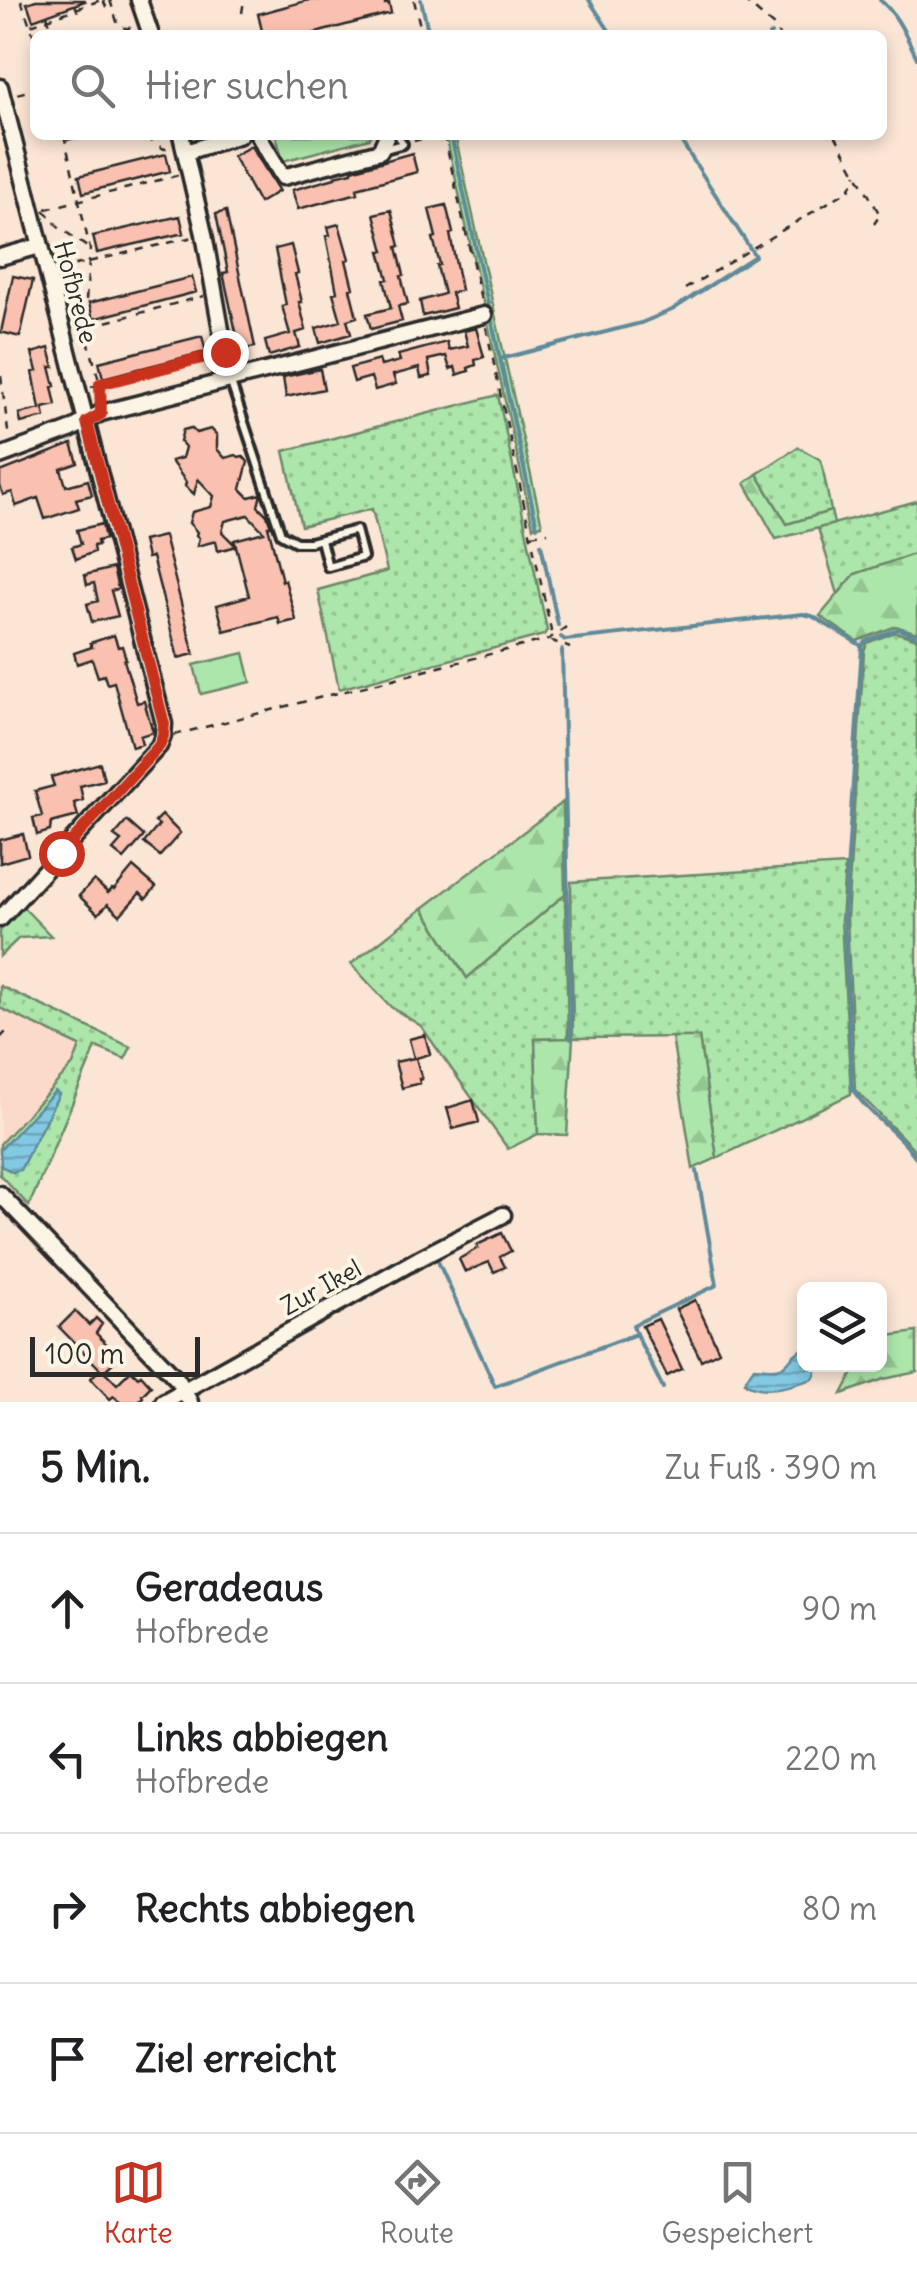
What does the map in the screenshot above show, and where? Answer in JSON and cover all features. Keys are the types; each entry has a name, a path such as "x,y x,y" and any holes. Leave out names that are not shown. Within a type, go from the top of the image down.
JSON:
{"street":[{"path":"139,0 148,28"},
{"name":"Hofbrede","path":"2,93 164,724 163,736"},
{"path":"261,140 284,177 380,151 384,140"},
{"path":"184,143 230,380"},
{"path":"0,258 40,246"},
{"path":"6,454 101,414 484,315"},
{"path":"0,919 159,746 163,736"},
{"path":"0,1194 178,1380 188,1396"},
{"name":"Zur Ikel","path":"163,1402 188,1396 418,1259 503,1215"}],"lane":[{"path":"380,151 403,144 400,140"},
{"path":"230,380 281,534 296,542 356,530 363,557 328,567 321,540"}],"path":[{"path":"21,0 32,30"},
{"path":"31,25 102,0 106,9"},
{"path":"110,0 118,26 148,28"},
{"path":"242,13 244,0"},
{"path":"414,0 421,30"},
{"path":"743,0 776,30"},
{"path":"76,7 80,19"},
{"path":"48,17 52,30"},
{"path":"2,93 30,89"},
{"path":"66,140 90,249 85,313 100,384 101,414"},
{"path":"85,140 86,145"},
{"path":"152,140 164,148 184,143"},
{"path":"403,144 417,140"},
{"path":"445,140 551,630 549,639"},
{"path":"838,140 880,216 874,224"},
{"path":"90,249 59,227 44,209 190,172"},
{"path":"684,289 848,190 857,174"},
{"path":"62,268 204,234"},
{"path":"78,329 215,293"},
{"path":"92,386 225,352"},
{"path":"1,376 6,454"},
{"path":"531,535 548,532"},
{"path":"163,736 549,639 568,625"},
{"path":"549,639 570,648"},
{"path":"0,1038 8,1030"}],"shaded area":[{"path":"0,1008 80,1045 73,1065 0,1144"}],"green space":[{"path":"277,140 362,140 283,161"},
{"path":"447,140 456,140 542,525 533,527"},
{"path":"498,395 547,630 544,635 339,689 318,590 387,571 372,509 301,526 284,451"},
{"path":"798,447 821,460 831,511 787,524 757,474"},
{"path":"757,474 787,524 831,511 834,524 776,539 745,483"},
{"path":"917,501 917,553 855,574 838,594 818,528"},
{"path":"917,553 917,633 896,626 857,641 820,616 855,574"},
{"path":"895,632 917,639 917,1155 855,1090 847,918 864,651 867,643"},
{"path":"244,653 251,682 201,694 194,665"},
{"path":"563,802 565,894 467,978 423,908"},
{"path":"845,865 841,920 851,1094 717,1158 699,1037 573,1038 571,882"},
{"path":"565,894 568,1038 535,1039 538,1134 508,1149 421,1026 391,1007 351,964 423,908 467,978"},
{"path":"23,907 51,936 19,938 0,956 0,931"},
{"path":"0,986 131,1047 125,1059 96,1047 29,1206 0,1175 0,1165 13,1172 55,1092 0,1150 0,1144 73,1065 80,1046 0,1008"},
{"path":"672,1037 699,1037 717,1158 693,1169"},
{"path":"573,1038 567,1135 538,1134 535,1039"},
{"path":"917,1332 917,1372 842,1394 853,1372 887,1372 887,1336"}],"water":[{"path":"55,1091 59,1094 20,1170 13,1172 1,1166 0,1150"},
{"path":"796,1353 797,1372 816,1372 813,1379 768,1389 744,1382 754,1367 782,1367"}],"building":[{"path":"309,0 385,0 391,13 327,30 262,30 258,14"},
{"path":"85,1 33,20 27,3"},
{"path":"251,146 279,191 259,203 233,156"},
{"path":"412,153 417,172 298,209 292,190"},
{"path":"166,154 170,171 83,193 79,176"},
{"path":"446,205 461,290 451,293 455,308 423,316 420,301 444,294 429,209"},
{"path":"391,210 408,304 398,306 402,321 371,329 367,314 391,308 380,251 384,251 374,214"},
{"path":"226,211 255,347 240,350 223,273 228,272 216,214"},
{"path":"180,216 184,233 97,253 93,236"},
{"path":"339,224 349,259 346,260 353,288 350,289 357,317 347,320 351,334 320,343 316,328 341,321 333,293 337,292 326,236 330,235 328,227"},
{"path":"291,245 306,330 296,333 300,347 269,356 265,341 290,334 282,306 286,305 275,249"},
{"path":"13,276 33,280 20,337 1,332"},
{"path":"192,277 196,292 93,319 89,303"},
{"path":"476,328 484,357 475,360 476,365 469,371 457,375 455,367 450,369 446,356 428,360 431,376 421,378 419,368 393,375 396,384 375,390 371,377 354,382 350,368 379,360 381,366 400,361 398,355 447,342 449,350 468,346 464,331"},
{"path":"202,336 206,352 103,378 99,362"},
{"path":"49,348 56,405 43,408 45,417 21,423 19,414 40,409 32,353"},
{"path":"320,369 324,389 286,397 283,377"},
{"path":"191,428 196,433 211,429 217,435 217,449 225,458 243,456 248,462 241,489 249,497 261,494 258,506 271,526 282,581 285,580 296,620 280,624 278,617 224,631 217,605 249,596 236,546 218,551 216,541 197,546 197,532 189,523 192,512 211,507 214,496 198,479 194,494 171,461 182,458 183,430","holes":["248,515 264,532 234,540 236,546 222,532 225,521"]},
{"path":"72,444 78,463 61,469 66,486 88,480 92,495 76,499 79,508 45,519 38,498 16,506 12,492 3,495 0,472"},
{"path":"102,524 105,539 97,541 94,552 76,559 72,547 81,544 77,530"},
{"path":"164,536 194,654 178,658 152,557 147,558 143,541"},
{"path":"113,568 118,589 111,591 118,616 92,622 87,604 98,601 94,583 87,585 85,575"},
{"path":"114,635 118,647 122,646 137,703 144,701 153,732 140,736 142,744 132,747 114,682 107,684 104,675 98,677 92,659 77,664 74,653"},
{"path":"100,763 104,780 80,786 83,800 74,803 78,816 51,823 50,831 37,835 33,818 42,816 35,791 54,786 51,777"},
{"path":"162,815 180,833 160,856 144,843"},
{"path":"127,821 144,836 124,859 113,850 121,841 114,836"},
{"path":"23,834 28,855 0,863 0,840"},
{"path":"133,867 156,887 146,899 140,893 120,915 108,904 98,914 79,896 94,880 108,893 114,890"},
{"path":"425,1035 430,1054 416,1058 422,1079 402,1088 395,1062 414,1058 409,1039"},
{"path":"473,1100 479,1122 453,1129 447,1108"},
{"path":"502,1233 511,1251 500,1257 505,1267 494,1272 489,1262 465,1272 459,1259"},
{"path":"695,1300 719,1351 701,1360 676,1309"},
{"path":"75,1311 89,1325 96,1318 102,1324 96,1333 117,1355 104,1371 117,1384 131,1370 151,1386 138,1402 120,1402 114,1396 110,1399 91,1378 100,1369 59,1327"},
{"path":"658,1319 682,1369 667,1376 642,1326"}],"waterway":[{"path":"421,0 428,30"},
{"path":"589,0 609,30"},
{"path":"880,0 897,20 917,58"},
{"path":"452,140 537,527"},
{"path":"500,359 641,323 672,310 755,256 680,140"},
{"path":"541,544 558,625"},
{"path":"561,637 565,640 803,614 862,646"},
{"path":"862,646 898,629 917,636"},
{"path":"862,646 844,918 852,1088 917,1159"},
{"path":"562,650 571,1039"},
{"path":"636,1334 633,1325 717,1285 697,1171"},
{"path":"433,1258 436,1257 495,1386 636,1334 663,1388"},
{"path":"403,1275 425,1263"}],"route":[{"path":"61,853 159,746 164,724 87,422 101,414 100,384 225,352"}]}
